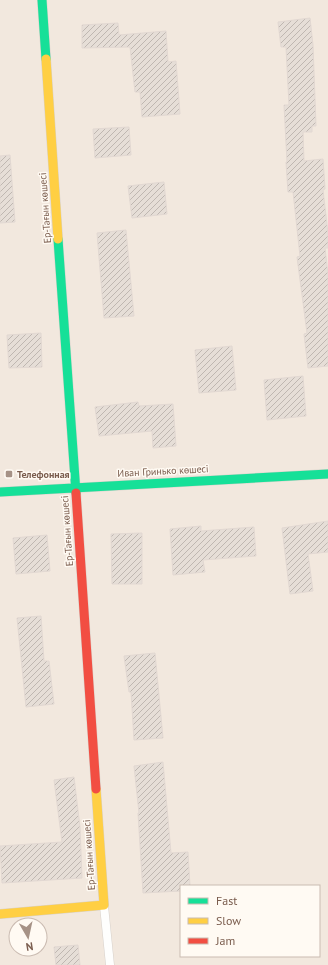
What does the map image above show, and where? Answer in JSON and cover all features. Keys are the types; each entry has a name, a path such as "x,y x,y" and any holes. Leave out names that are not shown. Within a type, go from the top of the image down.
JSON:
{"street":[{"name":"Ер-Тағын көшесі","path":"42,0 104,905"},
{"name":"Иван Гринько көшесі","path":"0,492 328,474"},
{"path":"0,914 104,905"}],"lane":[{"name":"Ер-Тағын көшесі","path":"104,905 110,965"}],"shaded area":[{"path":"0,0 328,0 328,965 0,965"}],"building":[{"path":"310,18 313,45 316,126 312,126 312,132 303,132 304,161 323,159 325,189 323,190 328,233 328,248 325,248 328,274 328,366 308,368 304,334 307,333 297,257 300,256 293,192 288,192 284,105 289,105 286,47 281,47 278,22"},
{"path":"118,23 119,35 166,31 168,62 176,61 180,114 142,117 140,92 135,92 130,47 82,48 82,25"},
{"path":"129,127 131,155 95,158 93,129"},
{"path":"10,155 15,222 0,223 0,156"},
{"path":"164,182 167,214 132,218 128,186"},
{"path":"126,230 134,316 104,318 97,233"},
{"path":"41,333 42,367 9,368 7,335"},
{"path":"232,346 236,390 199,393 195,350"},
{"path":"303,376 306,416 267,420 264,380"},
{"path":"138,402 139,406 173,404 176,446 153,448 152,431 99,436 95,407"},
{"path":"328,521 328,552 308,554 313,591 290,594 282,528"},
{"path":"201,526 201,531 254,527 256,556 203,560 205,572 173,575 170,529"},
{"path":"142,533 142,584 112,584 111,534"},
{"path":"47,535 50,571 16,574 13,538"},
{"path":"41,616 44,661 49,661 54,704 26,707 17,618"},
{"path":"155,653 163,738 134,740 131,692 129,692 124,656"},
{"path":"163,762 171,853 188,852 190,885 180,885 180,891 143,893 139,813 134,766"},
{"path":"74,777 80,827 82,878 2,883 0,846 62,842 54,780"},
{"path":"78,945 80,965 56,965 54,947"}],"traffic: fast":[{"path":"42,0 46,59"},
{"path":"58,239 76,493"},
{"path":"0,492 328,474"}],"traffic: slow":[{"path":"46,59 58,239"},
{"path":"0,914 104,905 96,789"}],"traffic: jam":[{"path":"76,493 96,789"}],"place":[{"name":"Телефонная","path":"9,474"}]}
